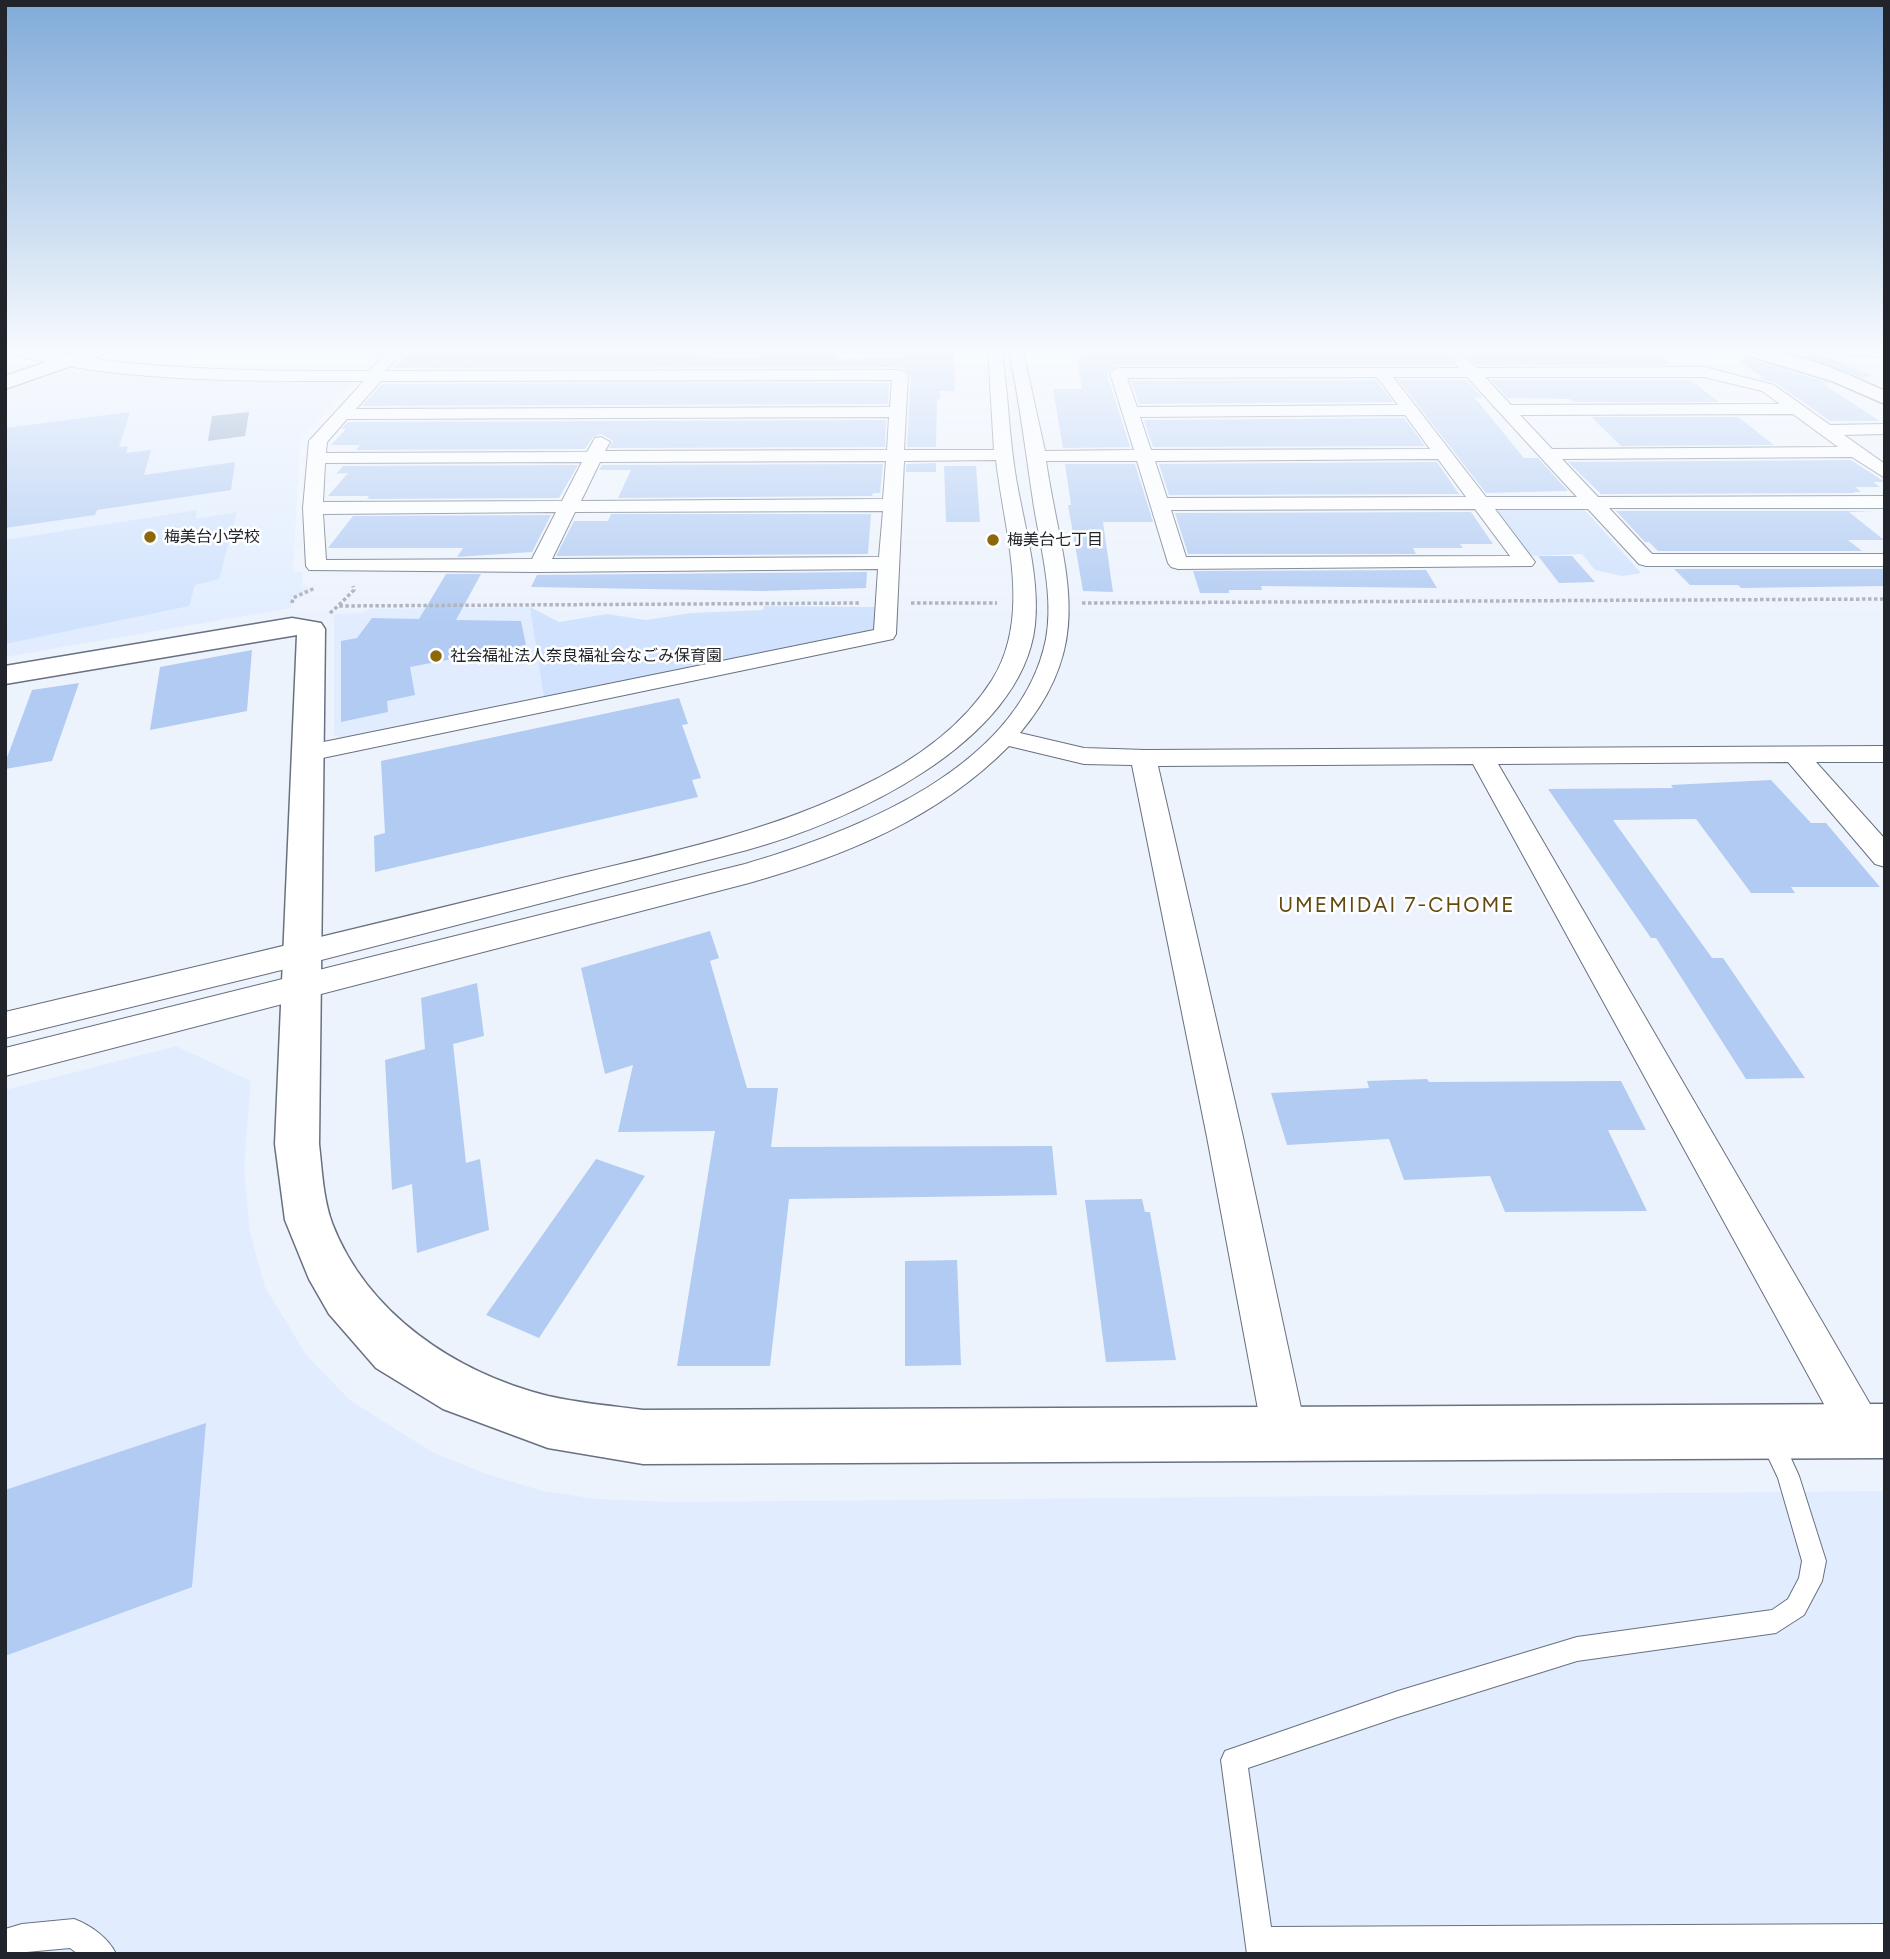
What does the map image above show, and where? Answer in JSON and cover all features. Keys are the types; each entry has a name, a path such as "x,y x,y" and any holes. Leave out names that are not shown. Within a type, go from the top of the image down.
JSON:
{"street":[{"path":"318,442 313,508 316,566 890,563"},
{"path":"538,566 601,442"},
{"path":"308,753 885,634 895,442"},
{"path":"5,1062 302,971 784,830 850,804 920,764 962,730 987,704 1007,674 1021,641 1024,602 1003,442"},
{"path":"5,1025 302,971 749,873 826,849 906,812 965,773 1003,737 1030,708 1048,672 1058,639 1058,603 1033,442"},
{"path":"1141,442 1178,563 1525,562 1435,442"},
{"path":"1534,442 1646,560 1885,560"},
{"path":"1843,442 1885,473"},
{"path":"1545,454 1855,452"},
{"path":"1036,456 1444,454"},
{"path":"317,458 1004,455"},
{"path":"1160,504 1885,502"},
{"path":"313,508 892,505"},
{"path":"5,675 292,626 312,629 299,1177 308,1220 326,1263 346,1298 394,1350 461,1391 548,1422 643,1437 1285,1436 1873,1431 1481,756"},
{"path":"1003,737 1084,756 1145,758 1885,754"},
{"path":"1795,755 1885,857"},
{"path":"1145,758 1145,772 1225,1137 1285,1436"}],"lane":[{"path":"1767,1432 1788,1476 1814,1561 1810,1581 1796,1607 1776,1621 1577,1649 1398,1704 1234,1760 1260,1947 1885,1938"},
{"path":"5,1943 22,1938 74,1933 102,1954"}],"path":[{"path":"292,606 293,598 303,596 317,587 308,583 308,572 316,566"},
{"path":"1074,603 1885,598"},
{"path":"328,615 338,606 886,604 944,601 1005,603"}],"shaded area":[{"name":"梅美台小学校","path":"5,442 300,442 293,571 303,572 302,585 311,589 292,597 291,608 5,657"},
{"path":"1502,507 1573,507 1586,511 1641,573 1622,576 1595,570 1582,554 1531,556 1497,512"},
{"path":"197,510 196,519 237,512 219,579 195,585 189,606 5,644 5,540"},
{"path":"764,606 876,607 875,627 866,633 544,699 530,607 559,622 607,614 646,620 691,613 763,610"},
{"name":"社会福祉法人奈良福祉会なごみ保育園","path":"530,607 544,699 345,739 334,735 334,614 364,613 369,609"},
{"path":"176,1046 251,1081 244,1169 250,1232 265,1287 307,1356 351,1401 434,1453 484,1473 543,1491 597,1499 674,1502 1885,1491 1885,1954 5,1954 5,1090"}],"building":[{"path":"5,442 120,442 119,447 128,446 126,453 151,450 144,475 235,462 231,490 97,510 95,515 5,528"},
{"path":"333,442 589,442 585,449 356,450 360,445 331,445"},
{"path":"612,442 885,442 885,447 609,448"},
{"path":"907,442 936,442 936,447 907,447"},
{"path":"1062,442 1129,442 1130,447 1063,448"},
{"path":"1151,442 1422,442 1425,446 1153,447"},
{"path":"1447,442 1511,442 1524,458 1538,458 1568,491 1486,493"},
{"path":"1617,442 1771,442 1774,445 1621,446"},
{"path":"1851,460 1885,482 1873,482 1880,487 1855,487 1861,492 1853,492 1855,493 1601,494 1568,462"},
{"path":"1437,462 1459,494 1169,495 1159,464"},
{"path":"936,463 936,472 906,472 906,464"},
{"path":"883,464 880,493 873,493 872,496 618,498 631,470 599,470 602,465"},
{"path":"1065,464 1135,464 1153,522 1103,522 1113,592 1083,591 1068,505 1071,505"},
{"path":"578,465 559,498 367,499 369,496 328,496 348,473 336,474 343,466"},
{"path":"944,466 976,466 980,522 946,522"},
{"path":"1616,511 1877,511 1849,512 1884,540 1848,540 1862,551 1658,551 1649,542 1645,542"},
{"path":"1471,512 1493,544 1460,544 1463,548 1413,548 1416,554 1188,554 1175,513"},
{"path":"611,514 871,514 868,554 556,556 574,521 608,521"},
{"path":"551,515 532,552 457,557 463,548 328,548 353,516"},
{"path":"1538,556 1572,556 1595,582 1559,583"},
{"path":"1674,569 1883,569 1885,586 1741,588 1738,585 1690,585"},
{"path":"1426,570 1437,588 1261,586 1262,590 1229,590 1229,593 1200,593 1193,571"},
{"path":"867,572 866,588 764,591 531,587 537,575"},
{"path":"446,574 481,574 456,620 521,621 526,645 410,667 415,695 387,701 388,712 341,722 341,641 357,638 372,618 419,619"},
{"path":"252,650 247,711 150,730 160,667"},
{"path":"79,683 52,761 5,769 32,690"},
{"path":"679,698 688,724 682,725 701,778 692,780 698,797 375,872 374,836 385,833 381,761"},
{"path":"1771,780 1811,823 1826,823 1880,887 1791,887 1795,893 1751,893 1696,819 1613,820 1712,958 1723,958 1805,1078 1746,1079 1656,938 1651,938 1548,789 1673,788 1671,785"},
{"path":"710,931 719,958 710,961 747,1088 778,1088 771,1147 1052,1146 1057,1195 789,1199 770,1366 677,1366 715,1131 618,1132 633,1065 605,1074 581,968"},
{"path":"477,983 484,1036 453,1044 466,1163 480,1159 489,1230 417,1253 412,1184 392,1190 385,1060 425,1049 421,998"},
{"path":"1427,1079 1429,1082 1621,1081 1646,1130 1608,1130 1647,1211 1505,1212 1490,1176 1404,1180 1389,1139 1287,1145 1271,1093 1369,1088 1367,1081"},
{"path":"596,1159 645,1176 539,1338 486,1315"},
{"path":"1142,1199 1145,1212 1150,1212 1176,1360 1106,1362 1085,1200"},
{"path":"957,1260 961,1365 905,1366 905,1261"},
{"path":"206,1423 192,1587 5,1656 5,1490"}],"place":[{"name":"梅美台小学校","path":"150,537"},
{"name":"梅美台七丁目","path":"993,540"},
{"name":"社会福祉法人奈良福祉会なごみ保育園","path":"436,656"}],"district":[{"name":"UMEMIDAI 7-CHOME","path":"1397,906"}]}
